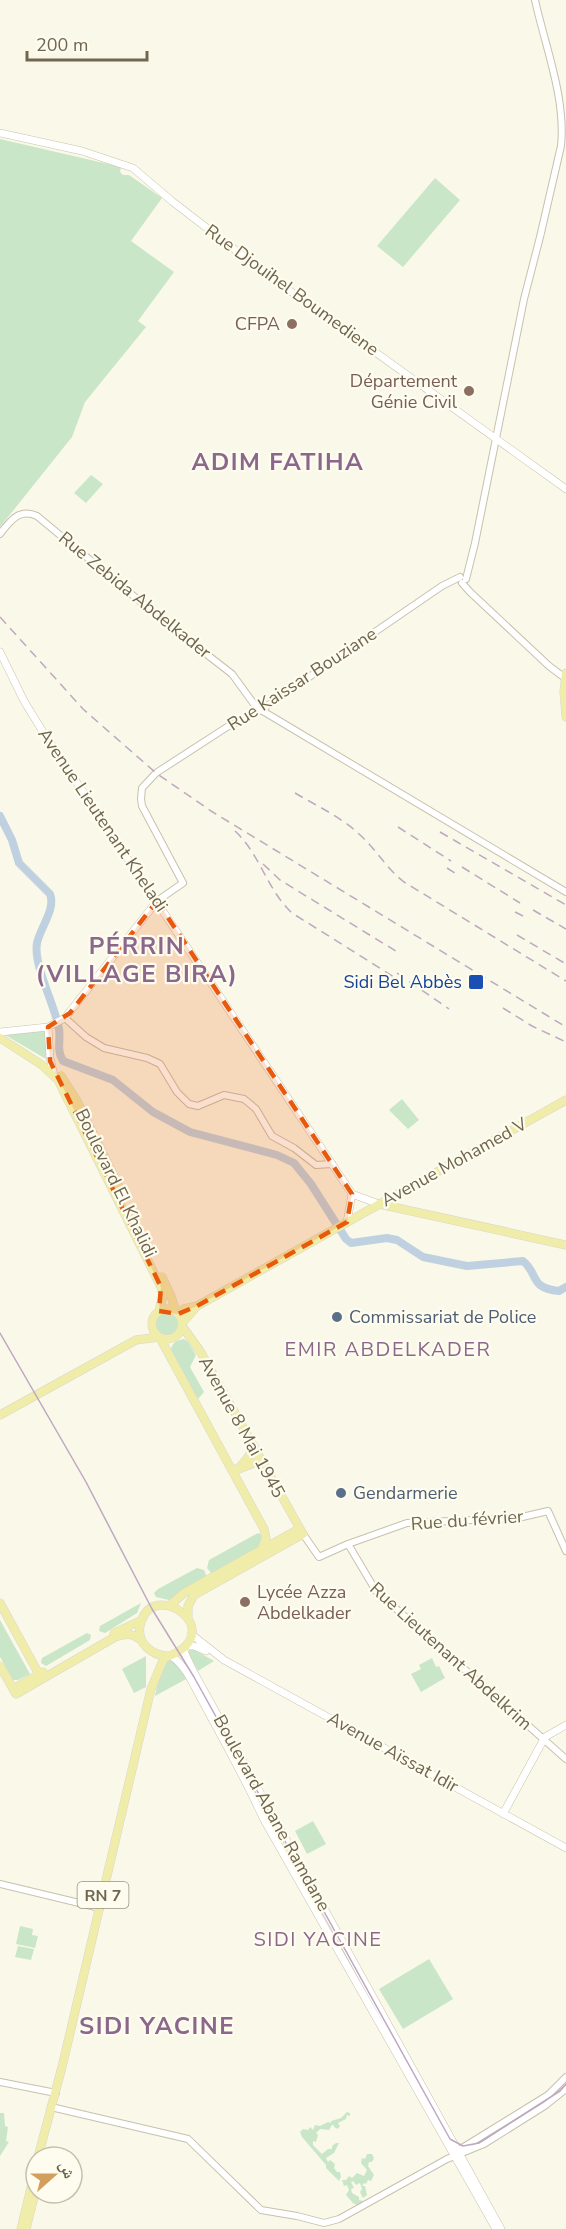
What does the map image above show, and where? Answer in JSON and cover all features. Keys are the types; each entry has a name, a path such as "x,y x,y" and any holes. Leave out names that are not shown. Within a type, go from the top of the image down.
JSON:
{"main road":[{"name":"Rue Djouihel Boumediene","path":"0,133 82,151 133,168 173,202 272,278 566,489"},
{"name":"Avenue Lieutenant Kheladi","path":"0,652 24,701 352,1194"},
{"path":"566,675 566,717"},
{"path":"0,1032 50,1026 65,1018 157,901"},
{"path":"0,1415 136,1340 159,1311 163,1295 120,1201 56,1073 50,1053 50,1026"},
{"path":"0,1038 56,1073"},
{"name":"Boulevard El Khalidi","path":"56,1073 77,1101 171,1296 177,1313"},
{"name":"Avenue Mohamed V","path":"196,1306 566,1100"},
{"path":"345,1223 352,1194 398,1209 566,1245"},
{"path":"394,1196 398,1209"},
{"path":"358,1216 398,1209"},
{"path":"177,1313 196,1306"},
{"path":"136,1340 175,1338 196,1306"},
{"path":"159,1311 170,1309 177,1313 182,1325"},
{"path":"152,1321 153,1330 234,1469 264,1529 270,1548"},
{"name":"Avenue 8 Mai 1945","path":"182,1325 200,1351 301,1531"},
{"path":"234,1469 249,1457 254,1446"},
{"path":"234,1469 245,1468 261,1460"},
{"path":"264,1529 270,1548"},
{"path":"170,1605 184,1593 301,1531"},
{"path":"185,1648 191,1634 188,1606 194,1595 270,1548"},
{"path":"0,1603 40,1677"},
{"path":"143,1642 140,1631 142,1620 155,1607 170,1605 181,1610 188,1619"},
{"path":"0,1666 15,1692 132,1623 142,1620"},
{"path":"40,1677 121,1635 129,1634 136,1636 150,1651 161,1656 169,1656 194,1646 219,1657"},
{"path":"191,1634 219,1657"},
{"name":"Boulevard Abane Ramdane","path":"185,1648 192,1669 496,2229"},
{"name":"RN 7","path":"41,2145 54,2102 151,1689 154,1664 150,1651"},
{"name":"Boulevard Abane Ramdane","path":"169,1656 177,1660 190,1679 263,1818 455,2155 501,2229"},
{"name":"RN 7","path":"151,1689 161,1662 169,1656"},
{"name":"Avenue Aïssat Idir","path":"219,1657 566,1848"},
{"path":"503,1814 543,1740 547,1735 566,1725"},
{"name":"RN 7","path":"46,2145 54,2102"},
{"path":"21,2229 27,2205"},
{"path":"26,2229 32,2205"}],"street":[{"path":"535,0 555,80 562,133 561,146 524,299 469,567 462,579 474,596 549,666 566,675"},
{"name":"Rue Zebida Abdelkader","path":"0,534 17,516 27,514 37,516 232,674 260,710"},
{"name":"Rue Kaissar Bouziane","path":"157,901 183,883 145,813 141,799 142,788 156,773 228,727 260,710 446,584 462,579"},
{"path":"260,710 566,892"},
{"path":"65,1018 104,1048 147,1058 160,1064 177,1092 189,1104 198,1106 224,1095 244,1099 256,1109 275,1139 294,1148 316,1165 332,1164"},
{"name":"Rue du février","path":"301,1531 319,1557 407,1523 518,1518 548,1510 566,1551"},
{"name":"Rue Lieutenant Abdelkrim","path":"348,1544 369,1583 380,1595 566,1759"},
{"path":"0,1884 100,1908"},
{"path":"0,2082 54,2102 188,2139 261,2210 324,2223 344,2216 455,2155 548,2095 566,2077"},
{"path":"455,2155 492,2140 566,2090"}],"highlighted area":[{"path":"157,901 352,1194 347,1222 197,1306 178,1314 159,1311 161,1287 50,1061 48,1027 70,1013"}],"green space":[{"path":"0,139 121,167 120,172 123,175 129,175 162,198 131,241 174,272 138,321 146,327 85,402 72,437 0,527"},
{"path":"435,178 460,200 403,267 377,246"},
{"path":"91,475 103,484 86,503 74,493"},
{"path":"46,1028 46,1059 0,1032"},
{"path":"402,1099 419,1120 408,1129 389,1110"},
{"path":"167,1313 176,1316 179,1325 176,1334 167,1337 158,1334 155,1325 158,1316"},
{"path":"184,1339 196,1355 190,1367 204,1392 198,1399 171,1353 174,1343"},
{"path":"258,1533 263,1535 262,1541 245,1558 216,1574 211,1573 207,1568 209,1560"},
{"path":"197,1568 204,1570 206,1575 204,1580 169,1600 156,1597 154,1593 158,1589"},
{"path":"141,1603 137,1613 105,1633 99,1631 100,1626"},
{"path":"0,1620 30,1674 18,1680 13,1680 0,1657"},
{"path":"87,1633 91,1635 90,1640 46,1666 41,1663 42,1658"},
{"path":"190,1649 214,1661 198,1671 188,1652"},
{"path":"146,1656 146,1687 134,1693 122,1669"},
{"path":"173,1658 188,1678 155,1696 162,1669"},
{"path":"432,1658 445,1678 421,1692 411,1674 421,1669 419,1665"},
{"path":"313,1821 326,1844 307,1854 295,1831"},
{"path":"20,1926 33,1929 32,1935 38,1936 35,1948 16,1944"},
{"path":"18,1946 34,1949 31,1960 15,1957"},
{"path":"429,1959 453,1999 403,2029 379,1989"},
{"path":"347,2112 350,2116 347,2115 346,2119 338,2123 340,2126 338,2129 332,2125 329,2130 320,2129 316,2133 318,2135 316,2142 313,2141 313,2145 322,2154 339,2143 334,2153 326,2158 328,2162 330,2160 335,2164 334,2168 337,2172 340,2172 339,2181 326,2168 300,2132 310,2127 313,2130 315,2125 331,2123"},
{"path":"0,2113 4,2113 5,2126 8,2127 6,2141 9,2142 0,2156"},
{"path":"367,2154 372,2154 374,2158 368,2166 374,2175 371,2181 368,2180 362,2186 365,2186 367,2195 363,2198 360,2183 356,2185 353,2181 351,2182 354,2188 351,2189 352,2193 359,2197 359,2200 364,2201 364,2205 359,2206 346,2195 349,2190 347,2185 344,2186 342,2180 346,2180 349,2176 352,2178 357,2173 364,2176 367,2170 361,2163 362,2158 365,2159"}],"waterway":[{"path":"0,816 12,840 19,863 50,894 51,906 37,943 37,952 41,974 57,1019 60,1053 63,1061 113,1080 153,1112 190,1132 277,1155 294,1163 351,1243 387,1238 397,1240 423,1257 467,1266 523,1261 543,1287 559,1291 566,1287"}],"tram line":[{"path":"0,1333 86,1482 152,1609 194,1677 450,2139 463,2146 479,2143 560,2091 566,2084"}],"railway":[{"path":"0,617 83,709 156,773 211,811 566,1027"},
{"path":"295,793 352,828 404,882 566,981"},
{"path":"398,827 451,861"},
{"path":"235,831 251,850 276,894 292,913 402,982"},
{"path":"440,832 566,905"},
{"path":"263,864 280,880 399,953"},
{"path":"462,867 520,903"},
{"path":"447,868 458,875"},
{"path":"533,910 566,929"},
{"path":"515,912 527,918"},
{"path":"517,935 566,964"},
{"path":"397,973 449,1009"},
{"path":"503,1008 532,1026 566,1042"}],"place":[{"name":"CFPA","path":"292,324"},
{"name":"Département Génie Civil","path":"469,391"},
{"name":"Sidi Bel Abbès","path":"476,982"},
{"name":"Commissariat de Police","path":"337,1317"},
{"name":"Gendarmerie","path":"341,1493"},
{"name":"Lycée Azza Abdelkader","path":"245,1602"}],"district":[{"name":"ADIM FATIHA","path":"278,462"},
{"name":"PÉRRIN (VILLAGE BIRA)","path":"137,960"},
{"name":"EMIR ABDELKADER","path":"388,1349"},
{"name":"SIDI YACINE","path":"318,1939"},
{"name":"SIDI YACINE","path":"157,2026"}]}
